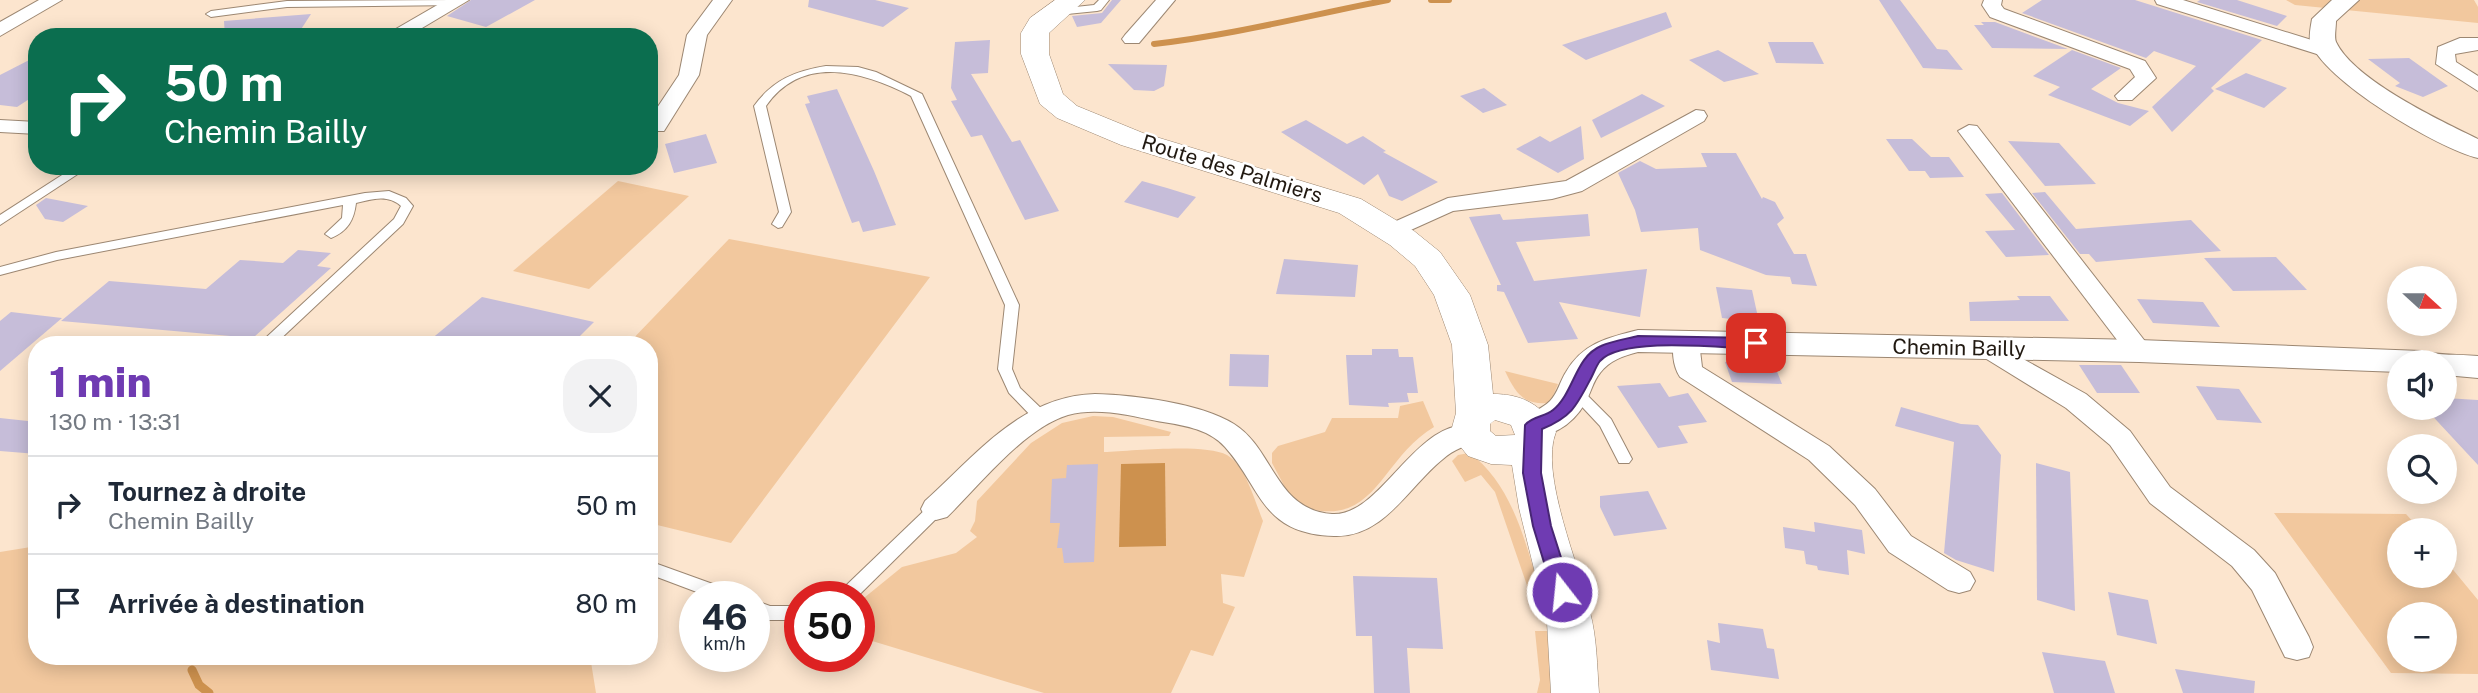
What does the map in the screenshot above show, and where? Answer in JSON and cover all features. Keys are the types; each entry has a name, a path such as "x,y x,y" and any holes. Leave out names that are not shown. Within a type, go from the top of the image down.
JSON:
{"main road":[{"name":"Route des Palmiers","path":"1064,6 1040,24 1035,33 1035,54 1050,98 1067,112 1132,139 1350,206 1393,231 1428,259 1440,275 1452,295 1542,526 1568,614 1575,693"}],"street":[{"path":"0,30 53,0"},
{"path":"658,123 689,75 696,35 723,0"},
{"path":"1132,39 1166,0"},
{"path":"1993,0 1991,5 1997,13 2138,65 2146,78 2125,96"},
{"path":"2164,0 2327,51"},
{"path":"2347,0 2333,7 2324,19 2321,28 2327,51 2355,81 2478,150"},
{"path":"409,28 458,1"},
{"path":"2478,44 2460,44 2445,51 2446,64 2478,85"},
{"path":"1393,231 1448,205 1552,192 1574,186 1696,116"},
{"path":"0,126 28,128"},
{"path":"1969,131 2139,351"},
{"name":"Chemin Bailly","path":"1503,430 1558,416 1594,358 1606,350 1638,341 2139,351 2387,361"},
{"path":"1686,342 1689,371 1819,453 1865,497 1900,544 1959,582"},
{"path":"1989,349 2076,401 2120,438 2160,495 2243,558 2264,582 2297,648"},
{"path":"2457,365 2478,367"},
{"path":"936,509 1029,423 1057,408 1113,404 1173,413 1202,422 1229,434 1237,442 1268,495 1286,510 1313,522 1339,525 1363,517 1383,503 1396,485 1443,441 1503,430"}],"lane":[{"path":"1064,6 1097,8 1104,0"},
{"path":"211,14 287,4 458,1"},
{"path":"778,224 785,212 761,106 765,96 795,76 824,70 872,74 916,94 1012,305 1005,369 1014,390 1041,417"},
{"path":"0,221 70,175"},
{"path":"0,271 56,256 350,200 390,194 402,198 407,206 399,220 275,336"},
{"path":"331,234 348,219 350,200"},
{"path":"1575,391 1606,423 1624,460"},
{"path":"862,581 936,509"},
{"path":"658,570 686,581"}],"shaded area":[{"path":"2286,0 2474,0 2478,7 2478,23 2295,5"},
{"path":"618,181 689,196 589,289 513,271"},
{"path":"729,239 930,277 731,543 658,525 658,336 636,336"},
{"path":"1505,371 1558,384 1550,403 1527,400 1517,392"},
{"path":"1423,401 1434,427 1415,441 1360,502 1343,510 1321,511 1294,504 1272,463 1272,453 1278,446 1325,432 1332,418 1398,418 1400,406"},
{"path":"1093,416 1113,417 1171,432 1169,436 1104,437 1104,452 1149,449 1217,451 1227,455 1240,467 1253,495 1263,521 1244,577 1221,574 1223,603 1235,607 1213,656 1191,650 1171,693 1044,693 875,642 875,589 902,567 956,553 977,537 970,531 975,521 977,501 1031,443 1062,423"},
{"path":"1469,453 1497,481 1507,499 1524,538 1542,598 1532,600 1495,492 1481,475 1465,482 1452,461 1458,455"},
{"path":"1165,463 1166,546 1119,547 1121,464"},
{"path":"2274,513 2406,514 2410,518 2387,518 2387,588 2457,588 2457,575 2478,600 2478,674 2391,673 2457,672 2457,602 2387,602 2387,668"},
{"path":"28,547 28,665 591,665 596,693 0,693 0,552"},
{"path":"1535,631 1547,631 1553,693 1537,693 1540,680"}],"building":[{"path":"471,0 535,0 486,27 447,16"},
{"path":"809,0 875,0 909,8 883,27 808,7"},
{"path":"1112,0 1121,0 1101,23 1077,27 1072,16 1102,13"},
{"path":"1879,0 1900,0 1937,49 1947,50 1963,70 1923,68"},
{"path":"2042,0 2135,0 2262,40 2211,88 2214,91 2172,132 2152,107 2196,66 2154,51 2146,58 2022,13"},
{"path":"2237,0 2287,16 2277,26 2197,2"},
{"path":"1666,12 1672,27 1586,60 1562,45"},
{"path":"311,14 302,28 224,28 224,21"},
{"path":"1981,22 1995,22 2068,49 1992,48 1974,25 1984,25"},
{"path":"990,40 988,73 971,74 1012,142 1020,140 1059,211 1025,220 982,135 971,137 951,101 957,100 951,88 955,42"},
{"path":"1768,42 1813,42 1824,64 1776,63"},
{"path":"1718,50 1759,74 1724,82 1689,60"},
{"path":"2072,50 2121,68 2091,89 2118,103 2149,111 2130,126 2048,95 2060,87 2033,76"},
{"path":"2409,58 2448,86 2423,97 2395,86 2400,83 2368,59"},
{"path":"28,61 28,100 17,107 0,105 0,75"},
{"path":"1108,64 1167,65 1164,86 1154,91 1134,90"},
{"path":"2246,73 2287,88 2264,108 2215,89"},
{"path":"1484,88 1507,105 1483,113 1460,96"},
{"path":"837,89 896,225 863,232 859,221 852,223 805,104 810,103 807,96"},
{"path":"1642,94 1665,106 1601,138 1592,120"},
{"path":"1306,120 1347,144 1363,136 1386,151 1383,152 1438,182 1402,201 1389,196 1378,174 1364,185 1281,132"},
{"path":"1581,126 1584,159 1558,173 1516,149 1540,136 1550,142"},
{"path":"706,134 717,163 674,173 665,144"},
{"path":"1886,139 1912,139 1931,157 1949,157 1964,177 1930,178 1925,171 1909,171"},
{"path":"2008,141 2059,143 2096,184 2045,186"},
{"path":"1701,153 1736,153 1762,199 1763,197 1775,202 1784,218 1777,224 1794,254 1806,254 1817,286 1792,284 1790,277 1766,275 1700,250 1698,228 1641,232 1635,210 1618,173 1640,161 1656,169 1707,167"},
{"path":"1142,181 1196,197 1178,218 1124,202"},
{"path":"2045,192 2076,229 2191,220 2221,251 2096,262 2089,254 2080,254 2032,193"},
{"path":"2002,193 2049,255 2006,257 1985,231 2015,230 1985,194"},
{"path":"46,198 88,206 63,222 45,219 36,205"},
{"path":"1500,214 1503,220 1588,214 1590,236 1516,242 1534,281 1647,269 1640,317 1559,302 1578,339 1528,343 1504,292 1497,291 1497,285 1501,285 1469,217"},
{"path":"298,250 331,253 317,266 331,268 255,336 61,321 109,281 206,289 240,260 283,263"},
{"path":"2276,257 2307,290 2233,291 2204,258"},
{"path":"1284,259 1358,265 1355,297 1276,294"},
{"path":"1716,287 1752,290 1759,322 1722,318"},
{"path":"2017,296 2050,296 2069,321 1970,321 1969,302 2020,300"},
{"path":"482,297 594,322 580,336 435,336"},
{"path":"2137,299 2203,302 2220,327 2153,323"},
{"path":"11,312 62,318 41,336 28,336 28,347 0,371 0,321"},
{"path":"1372,349 1398,349 1399,357 1413,357 1418,393 1407,393 1409,402 1388,403 1389,407 1349,405 1346,355 1372,355"},
{"path":"1230,354 1269,355 1268,387 1229,386"},
{"path":"1725,362 1774,364 1782,384 1732,382"},
{"path":"2079,365 2121,365 2140,393 2097,393"},
{"path":"1660,383 1669,397 1688,393 1707,422 1678,426 1688,443 1658,448 1617,386"},
{"path":"2196,386 2239,389 2262,423 2217,420"},
{"path":"2457,399 2478,400 2478,465 2457,442 2457,434 2449,434 2436,420 2457,420"},
{"path":"1901,407 1961,424 1978,425 2001,455 1994,572 1956,560 1944,553 1954,442 1895,426"},
{"path":"0,418 28,421 28,453 0,451"},
{"path":"2036,463 2070,472 2075,611 2037,600"},
{"path":"1098,464 1094,562 1064,563 1062,548 1057,548 1060,523 1050,523 1052,479 1066,478 1067,465"},
{"path":"1648,491 1667,529 1614,536 1600,507 1600,496"},
{"path":"1814,522 1862,530 1865,554 1847,550 1849,575 1818,570 1817,566 1806,564 1804,551 1785,548 1783,527 1815,532"},
{"path":"1353,576 1437,578 1443,649 1407,648 1410,693 1374,693 1372,636 1356,636"},
{"path":"2108,592 2148,600 2157,644 2117,635"},
{"path":"1718,623 1763,629 1767,648 1774,649 1779,679 1711,670 1707,640 1720,643"},
{"path":"2042,652 2105,661 2115,693 2054,693"},
{"path":"2175,669 2255,681 2254,693 2183,693"}],"waterway":[{"path":"1154,44 1242,30 1388,0"},
{"path":"1431,0 1449,0"},
{"path":"192,670 199,685 209,693"}],"route":[{"path":"1562,592 1542,526 1532,473 1531,444 1536,432 1534,425 1558,416 1570,402 1594,358 1606,350 1638,341 1756,343"}]}
